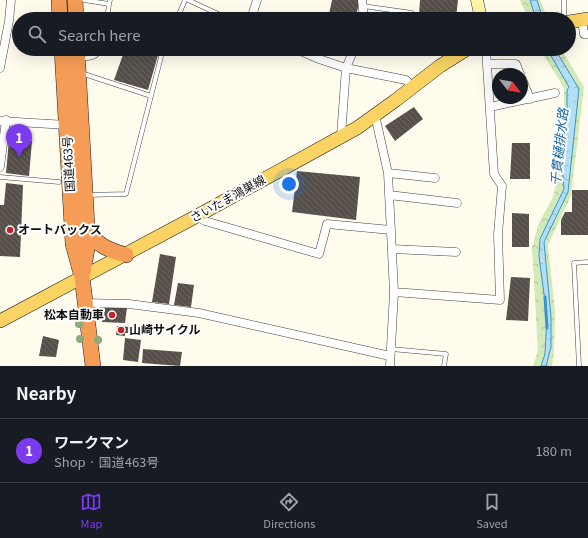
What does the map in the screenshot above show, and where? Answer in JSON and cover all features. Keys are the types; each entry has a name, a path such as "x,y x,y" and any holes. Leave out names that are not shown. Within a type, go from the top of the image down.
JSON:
{"highway":[{"path":"59,0 60,12"},
{"path":"75,0 76,12"},
{"name":"国道463号","path":"62,56 73,244 82,277 93,366"},
{"name":"国道463号","path":"78,60 88,243 82,277"},
{"path":"87,229 93,239 103,248 126,255"}],"main road":[{"name":"さいたま鴻巣線","path":"0,321 126,255 341,136 375,115 440,66 456,56"}],"street":[{"path":"0,68 9,21 10,0"},
{"path":"253,12 257,0"},
{"path":"477,0 480,12"},
{"path":"580,20 584,34 588,34"},
{"path":"311,56 346,68 406,80 413,87"},
{"path":"341,136 346,68 351,56"},
{"path":"394,292 500,300 498,234 502,186 494,174 487,56"},
{"path":"489,64 516,64 518,68"},
{"path":"490,107 555,93"},
{"path":"528,94 530,99"},
{"path":"375,115 388,173 394,292 390,366"},
{"path":"0,167 3,120 67,125"},
{"path":"388,173 435,178"},
{"path":"389,195 457,203"},
{"path":"197,216 205,221 319,254 327,224 391,230"},
{"path":"392,250 456,252"},
{"path":"85,304 128,304 199,313 390,352"}],"lane":[{"path":"84,0 110,2 108,12"},
{"path":"180,12 186,0 213,12"},
{"path":"564,0 564,12"},
{"path":"363,3 407,12"},
{"path":"78,60 96,56"},
{"path":"85,195 126,194 161,56"},
{"path":"78,60 151,96"},
{"path":"0,177 59,182"},
{"path":"579,366 574,263 588,262"},
{"path":"390,352 446,354 444,366"}],"green space":[{"path":"520,0 540,0 545,12 526,12"},
{"path":"544,56 565,56 584,87 571,196 548,245 555,311 552,366 533,366 538,351 532,247 539,223 553,197 557,179 555,156 558,126 564,112 564,88"}],"water":[{"path":"530,0 537,0 541,12 534,12"},
{"path":"551,56 559,56 579,89 568,192 544,242 551,317 551,347 546,366 541,366 545,354 547,317 539,256 540,239 564,189 561,154 562,133 567,116 567,90 569,87"}],"building":[{"path":"332,0 358,0 357,12 329,12"},
{"path":"420,0 458,0 457,12 419,12"},
{"path":"123,56 158,56 148,90 114,80"},
{"path":"414,107 423,119 395,141 385,126"},
{"path":"9,140 32,141 29,176 6,173"},
{"path":"512,143 530,143 530,179 510,179"},
{"path":"297,171 360,177 356,220 292,212"},
{"name":"オートバックス","path":"6,183 23,185 20,257 0,256 0,205 4,205"},
{"path":"572,190 588,190 588,235 561,235 561,220 565,212 572,212"},
{"path":"512,213 529,214 529,247 512,247"},
{"path":"160,254 176,257 169,304 152,302"},
{"path":"511,277 530,278 528,321 506,320"},
{"path":"178,283 194,285 191,307 174,305"},
{"path":"103,307 127,307 125,323 102,322"},
{"path":"117,326 129,327 128,333 125,333 125,336 116,335"},
{"path":"43,336 59,340 56,357 39,356"},
{"path":"125,338 141,340 138,362 123,360"},
{"path":"143,349 182,352 180,366 142,363"}],"waterway":[{"name":"千貫樋排水路","path":"545,297 547,328"}],"place":[{"name":"ワークマン","path":"19,157"},
{"name":"オートバックス","path":"10,230"},
{"name":"松本自動車","path":"112,315"},
{"name":"山崎サイクル","path":"121,330"}]}
